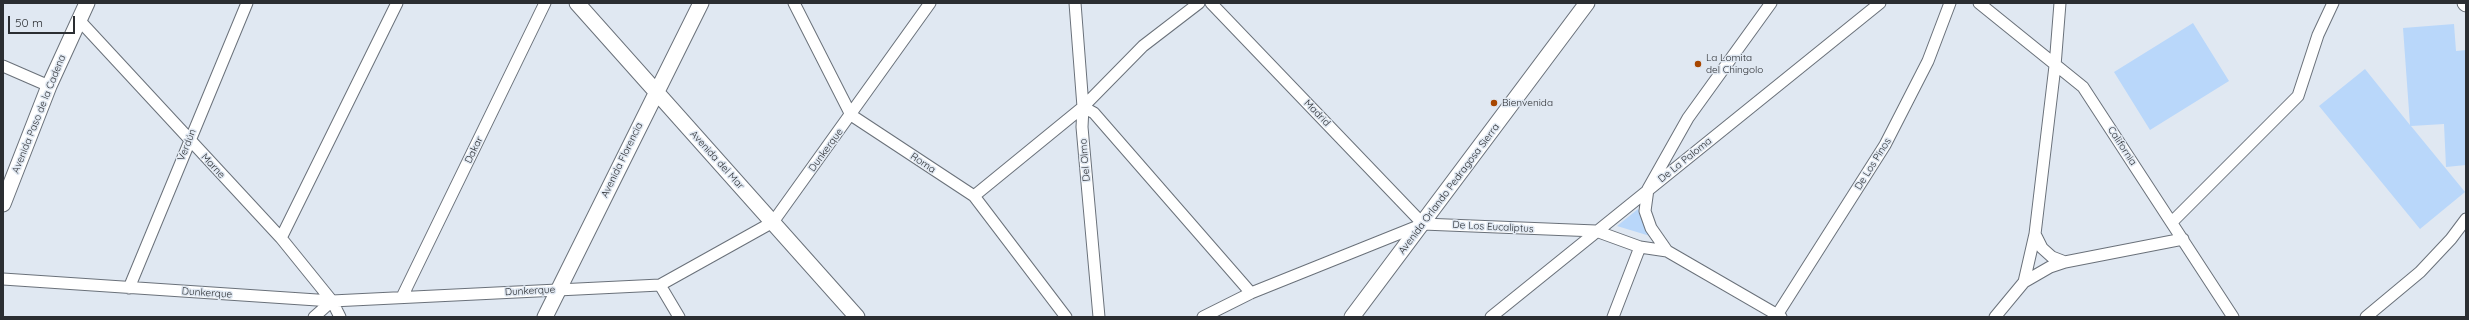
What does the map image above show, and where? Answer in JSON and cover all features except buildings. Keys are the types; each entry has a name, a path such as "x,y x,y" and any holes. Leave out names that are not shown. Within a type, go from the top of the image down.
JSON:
{"street":[{"name":"Avenida Paso de la Cadena","path":"3,204 49,86 87,3"},
{"name":"Verdún","path":"129,288 188,140 247,3"},
{"path":"281,238 397,3"},
{"name":"Dakar","path":"402,297 546,3"},
{"name":"Avenida del Mar","path":"576,3 857,317"},
{"name":"Avenida Florencia","path":"545,317 557,290 701,3"},
{"name":"Roma","path":"794,3 851,115 974,196 1066,317"},
{"name":"Del Olmo","path":"1075,3 1083,107 1082,127 1099,317"},
{"path":"974,196 1083,107 1143,46 1199,3"},
{"name":"Madrid","path":"1211,3 1423,224"},
{"name":"Avenida Orlando Pedragosa Sierra","path":"1352,317 1587,3"},
{"path":"1667,251 1651,228 1646,211 1648,189 1688,118 1771,3"},
{"name":"De La Paloma","path":"1491,317 1880,3"},
{"name":"De Los Pinos","path":"1779,316 1888,139 1928,61 1950,3"},
{"name":"California","path":"1979,3 2055,66 2083,87 2183,238 2233,317"},
{"path":"2024,282 2035,234 2055,66 2060,3"},
{"path":"2172,222 2298,96 2318,35 2333,3"},
{"name":"Dunkerque","path":"3,279 332,301 660,285 773,222 851,115 924,6"},
{"name":"Marne","path":"79,20 188,140 281,238 332,301 340,317"},
{"path":"3,66 49,86"},
{"path":"1083,107 1094,113 1251,293"},
{"path":"2366,317 2420,272 2451,239 2466,219"},
{"name":"De Los Eucaliptus","path":"1202,317 1251,293 1423,224 1596,231 1640,247 1667,251 1779,316"},
{"path":"2035,234 2047,252 2065,262"},
{"path":"1995,317 2024,282 2065,262 2183,238"},
{"path":"1614,317 1640,247"},
{"path":"660,285 679,317"},
{"path":"314,317 332,301"}],"shaded area":[{"path":"2193,23 2229,81 2150,130 2114,72"},
{"path":"2454,24 2456,51 2466,50 2466,165 2446,167 2444,124 2411,126 2465,192 2420,229 2319,106 2365,69 2410,125 2403,28"},
{"path":"1638,209 1650,236 1617,226"}],"place":[{"name":"La Lomita del Chingolo","path":"1698,64"},
{"name":"Bienvenida","path":"1494,103"}]}
